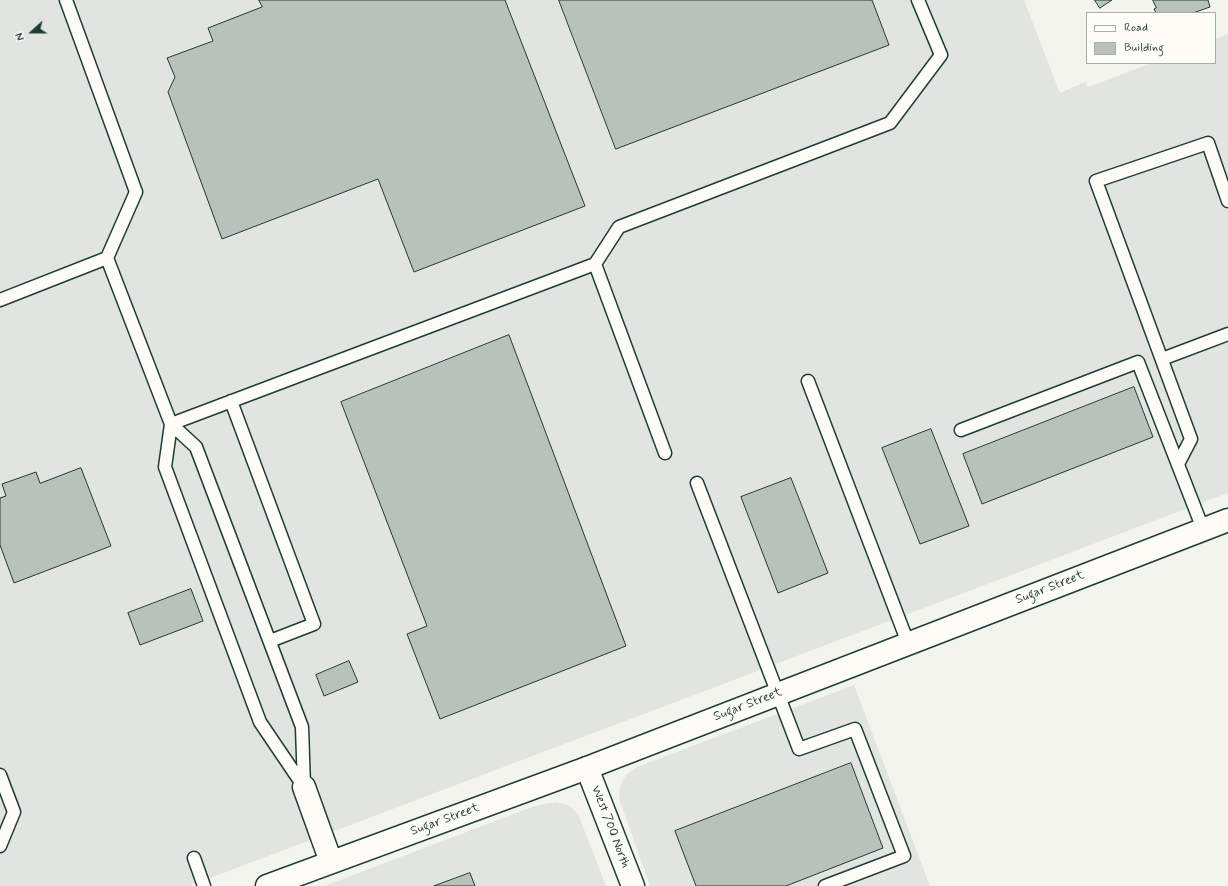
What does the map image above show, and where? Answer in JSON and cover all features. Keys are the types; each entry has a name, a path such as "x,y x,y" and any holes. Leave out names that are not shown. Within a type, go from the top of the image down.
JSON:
{"street":[{"name":"Sugar Street","path":"267,886 587,768 1228,520"},
{"name":"West 700 North","path":"587,768 633,886"},
{"path":"304,787 331,862"}],"lane":[{"path":"66,0 136,192 107,258 171,424 196,447 270,641 302,727 304,787"},
{"path":"171,424 595,264 619,226 890,123 941,55 918,0"},
{"path":"1178,464 1191,439 1096,181 1208,143 1228,201"},
{"path":"0,300 107,258"},
{"path":"595,264 665,453"},
{"path":"1162,359 1228,334"},
{"path":"961,430 1138,362 1203,529"},
{"path":"808,381 908,643"},
{"path":"230,401 314,624 270,641"},
{"path":"171,424 165,467 260,722 304,787"},
{"path":"697,483 799,749 855,729 904,856 825,886"},
{"path":"0,775 14,812 0,846"},
{"path":"194,858 204,886"}],"shaded area":[{"path":"0,0 1024,0 1060,93 1085,82 1088,87 1149,64 1216,64 1216,39 1228,34 1228,493 189,886 0,886"},
{"path":"854,685 930,886 650,886 619,799 620,786 626,775 637,767"},
{"path":"556,802 568,805 578,814 606,886 324,886 535,806"}],"building":[{"path":"259,0 505,0 585,206 414,272 378,179 222,239 168,92 175,77 167,58 213,41 208,28 262,7"},
{"path":"559,0 872,0 889,45 616,149"},
{"path":"1095,0 1112,0 1100,8"},
{"path":"1153,0 1208,0 1210,7 1196,12 1156,12 1154,9 1156,8"},
{"path":"509,335 626,646 440,719 407,634 427,626 341,402"},
{"path":"1134,387 1153,437 982,504 963,454"},
{"path":"931,429 969,526 920,544 882,448"},
{"path":"81,468 111,546 14,583 0,545 0,498 6,496 2,484 36,472 40,483"},
{"path":"791,478 828,573 778,593 741,497"},
{"path":"191,589 203,621 140,645 128,613"},
{"path":"349,661 358,682 324,696 316,675"},
{"path":"851,763 883,848 786,886 696,886 675,831"},
{"path":"470,873 475,886 434,886"}]}
